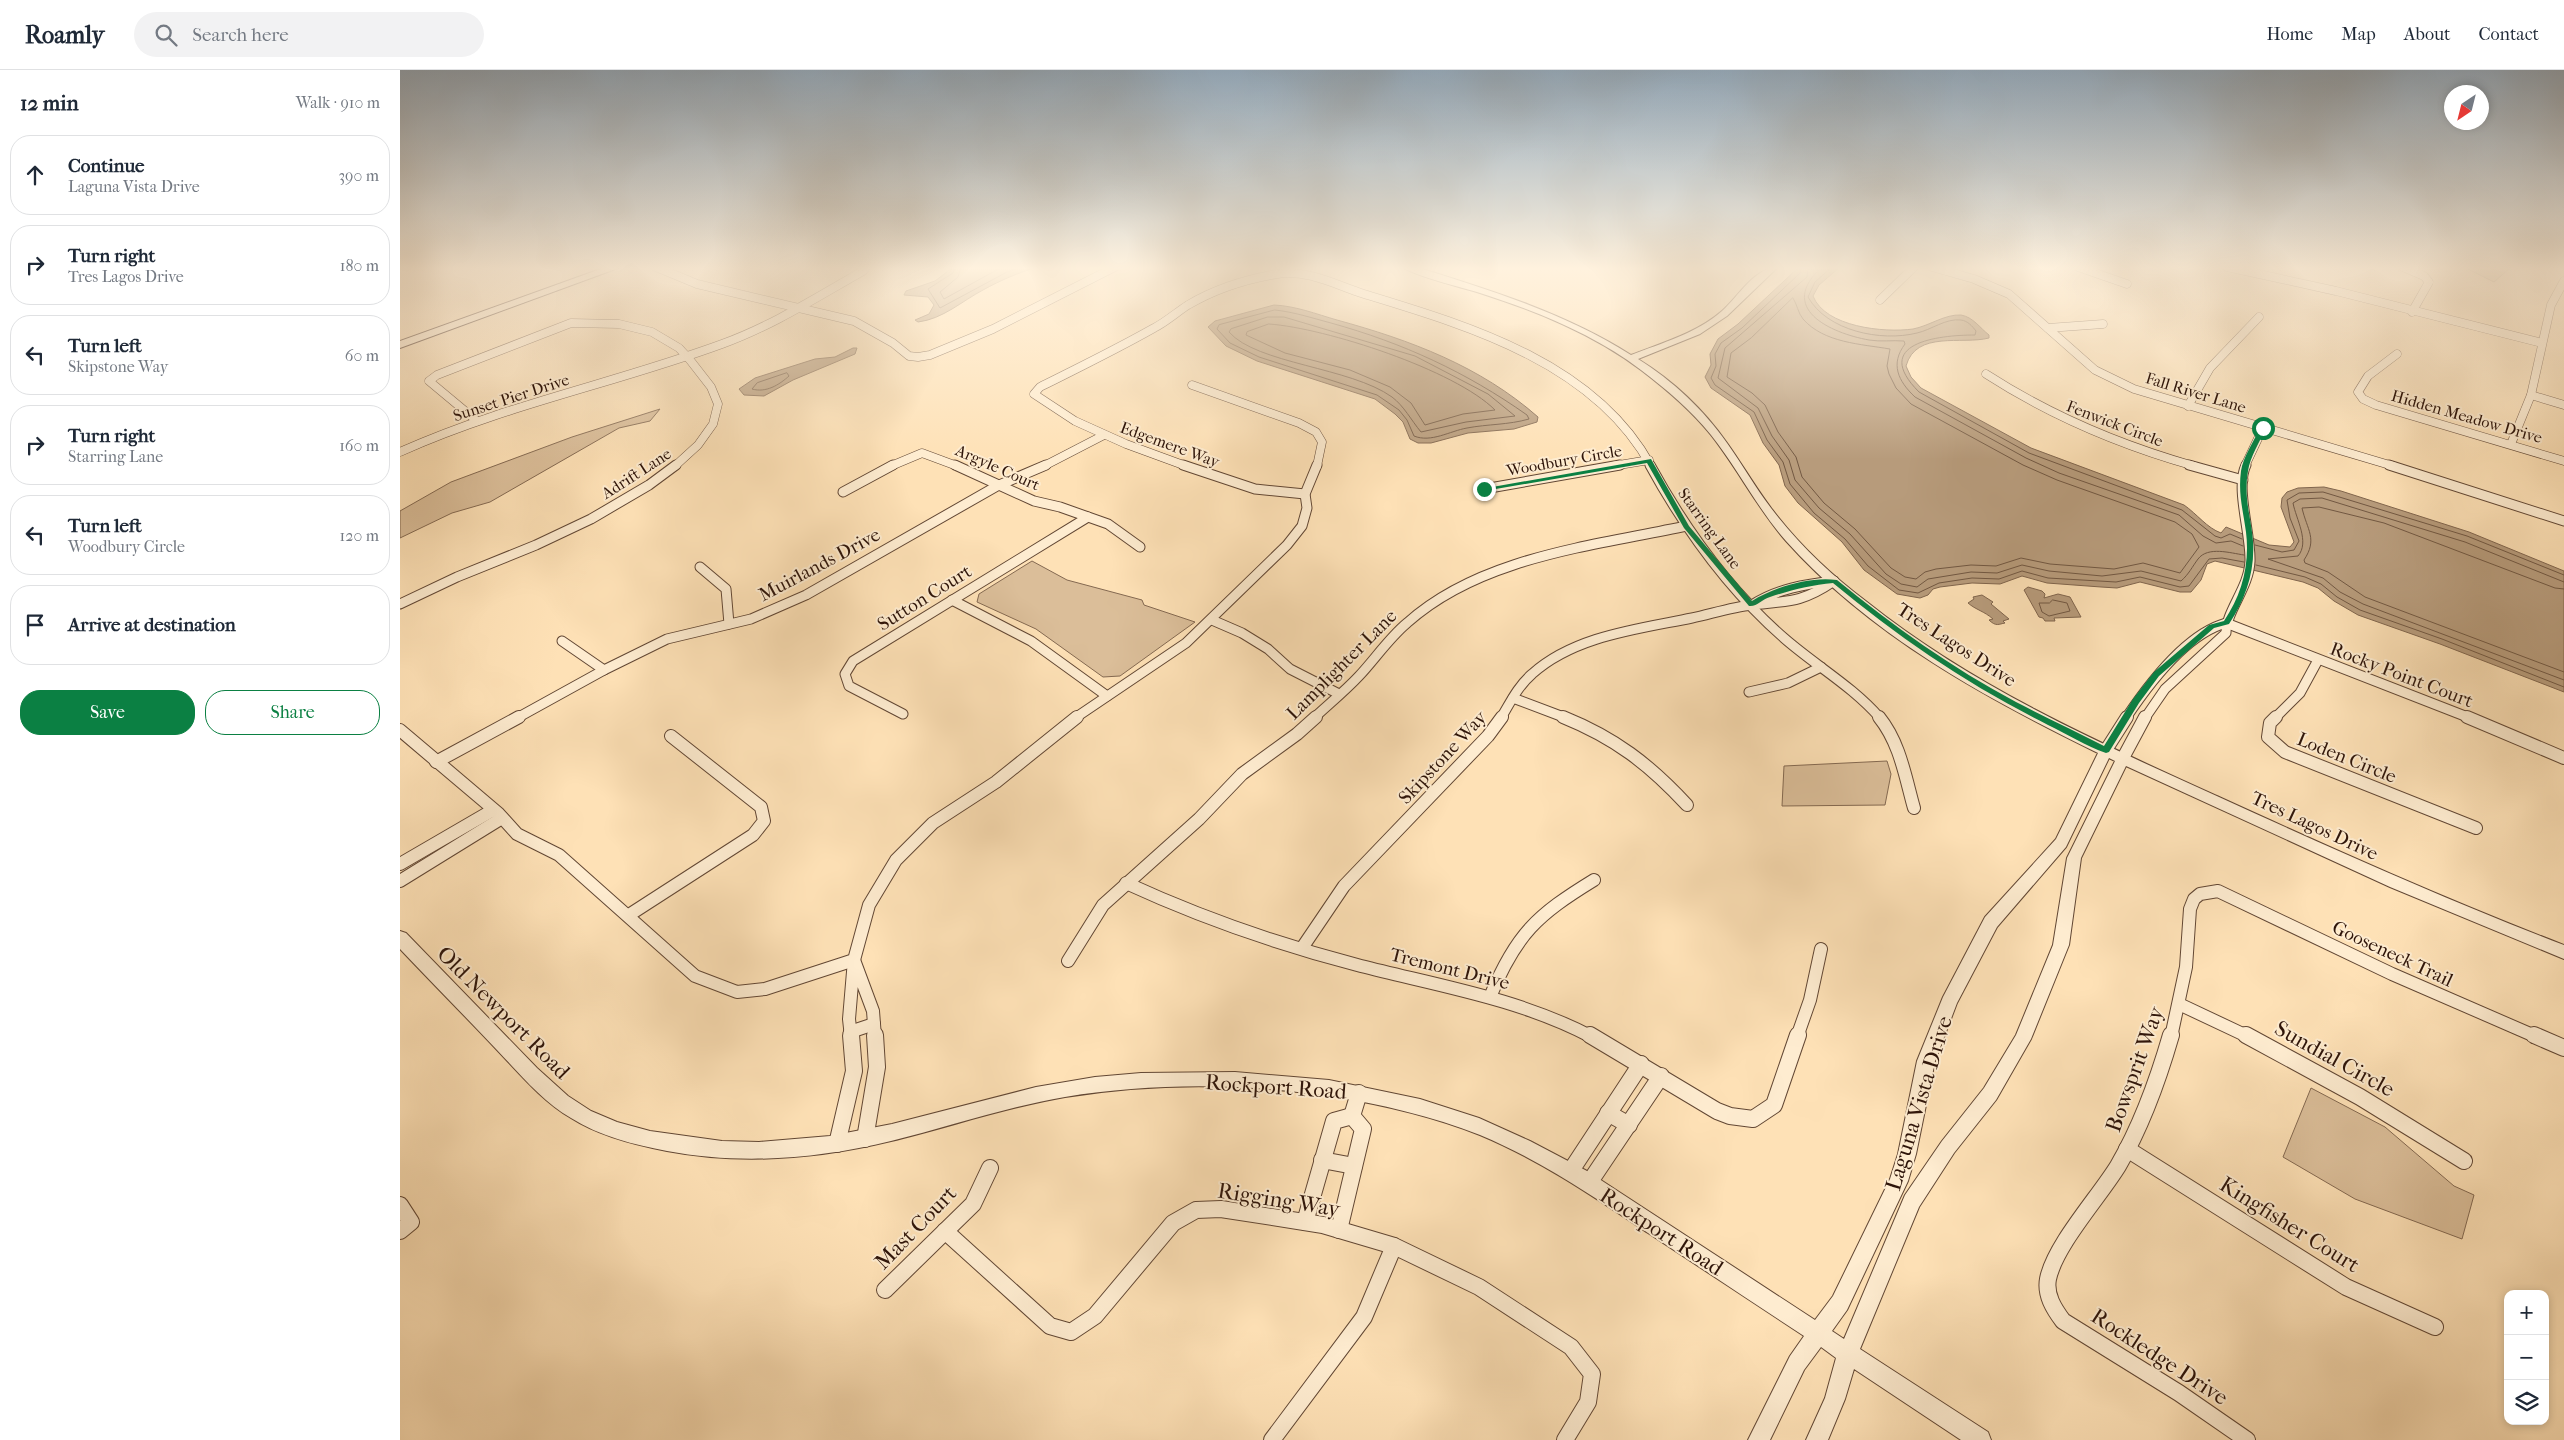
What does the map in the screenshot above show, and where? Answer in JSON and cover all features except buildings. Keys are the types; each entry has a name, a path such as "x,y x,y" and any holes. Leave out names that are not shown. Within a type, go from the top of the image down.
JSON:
{"main road":[{"path":"400,345 439,331"}],"street":[{"name":"Adrift Lane","path":"477,421 429,381 449,370 553,331"},
{"name":"Adrift Lane","path":"400,604 464,573 546,541 588,520 678,465 703,439 716,420 718,403 710,386 687,356 664,337 647,331"},
{"name":"Sunset Pier Drive","path":"400,452 423,441 477,421 687,356 752,331"},
{"path":"872,331 893,342 908,356 918,357 930,355 988,331"},
{"name":"Edgemere Way","path":"1149,331 1040,387 1034,394 1075,421 1104,435 1226,481 1255,489 1305,494"},
{"name":"Starring Lane","path":"1478,331 1536,359 1609,412 1633,437 1649,460 1686,526 1752,605 1780,635 1863,699 1879,715 1891,733 1914,808"},
{"name":"Tres Lagos Drive","path":"1584,331 1632,358 1668,385 1706,423 1733,458 1769,513 1801,549 1834,581 1878,617 1948,665 2012,704 2123,758 2417,894 2564,952"},
{"path":"1632,358 1699,331"},
{"name":"Fall River Lane","path":"2051,331 2076,355 2114,381 2188,406 2469,489 2564,521"},
{"path":"2188,406 2210,368 2245,331"},
{"path":"2491,331 2542,343"},
{"path":"2511,444 2531,395 2545,331"},
{"name":"Hidden Meadow Drive","path":"2397,354 2368,376 2358,392 2363,399 2376,406 2564,461"},
{"name":"Fenwick Circle","path":"1986,374 2032,405 2082,429 2184,464 2243,480"},
{"path":"837,1144 854,1071 850,1032 854,960 869,905 896,860 933,823 996,782 1073,719 1186,643 1212,620 1253,575 1287,545 1302,526 1307,508 1305,494 1320,460 1322,442 1316,432 1299,423 1192,385"},
{"path":"2531,395 2564,405"},
{"name":"Laguna Vista Drive","path":"1817,1440 1835,1399 1848,1353 1912,1201 1942,1154 1990,1094 2023,1038 2061,945 2073,867 2080,842 2150,708 2165,689 2226,633 2226,623 2242,594 2250,563 2249,532 2243,507 2243,480 2250,454 2263,428"},
{"name":"Muirlands Drive","path":"436,762 604,670 667,639 751,619 806,595 998,486 1056,461 1104,435"},
{"name":"Argyle Court","path":"843,492 906,458 922,454 937,457 1034,501 1060,507 1108,524 1140,547"},
{"name":"Woodbury Circle","path":"1484,489 1649,460"},
{"name":"Sutton Court","path":"903,714 849,686 845,674 853,662 1088,517"},
{"name":"Lamplighter Lane","path":"1068,961 1104,905 1126,883 1199,820 1242,774 1297,734 1358,677 1406,623 1431,604 1465,584 1516,563 1686,526"},
{"path":"700,567 726,589 729,624"},
{"name":"Skipstone Way","path":"1302,948 1344,886 1499,724 1513,698 1530,676 1546,663 1581,645 1607,637 1752,605 1773,606 1821,591 1834,581"},
{"path":"952,600 1031,641 1107,696"},
{"path":"1212,620 1242,633 1268,649 1290,669 1340,694"},
{"name":"Laguna Vista Drive","path":"1759,1440 1797,1363 1840,1303 1898,1181 1907,1154 1926,1061 1949,1002 1991,922 2061,843 2085,797 2106,750 2136,701 2157,674 2212,626 2226,623"},
{"name":"Rocky Point Court","path":"2226,623 2318,660 2435,703 2564,758"},
{"path":"562,641 604,670"},
{"name":"Loden Circle","path":"2318,660 2300,693 2270,723 2268,737 2285,752 2476,828"},
{"path":"1749,692 1788,683 1821,666"},
{"path":"1513,698 1561,715 1622,746 1644,762 1688,804"},
{"path":"400,730 497,814 517,834 559,855 630,915 695,976 737,992 765,989 854,960"},
{"path":"630,915 753,835 764,821 761,807 671,736"},
{"path":"400,864 497,814"},
{"path":"400,881 497,814"},
{"path":"419,853 429,862"},
{"path":"1490,997 1503,962 1535,918 1594,880"},
{"name":"Tremont Drive","path":"1126,883 1191,912 1302,948 1360,965 1490,997 1577,1028 1724,1114 1752,1119 1774,1105 1810,1000 1820,949"},
{"name":"Bowsprit Way","path":"2052,1307 2048,1292 2048,1278 2055,1262 2127,1150 2146,1111 2167,1051 2179,1004 2186,965 2192,903 2198,895 2207,891"},
{"name":"Gooseneck Trail","path":"2207,891 2218,891 2400,978 2564,1048"},
{"name":"Old Newport Road","path":"400,938 551,1094 578,1113"},
{"path":"854,960 873,1011 877,1067 865,1139"},
{"name":"Sundial Circle","path":"2179,1004 2254,1038 2379,1106 2464,1161"},
{"path":"850,1032 874,1024"},
{"path":"1570,1172 1641,1064"},
{"path":"1589,1183 1661,1076"},
{"name":"Rockport Road","path":"578,1113 623,1132 662,1142 705,1148 751,1150 837,1144 865,1139 1017,1099 1094,1085 1185,1080 1298,1083 1402,1102 1467,1122 1528,1149 1589,1183 1980,1440"},
{"path":"1352,1116 1359,1093"},
{"path":"1608,1113 1629,1125"},
{"path":"1305,1222 1334,1120 1352,1116"},
{"path":"1338,1230 1363,1129 1352,1116"},
{"name":"Kingfisher Court","path":"2127,1150 2346,1287 2435,1327"},
{"path":"1322,1160 1354,1166"},
{"name":"Mast Court","path":"885,1290 973,1204 990,1168"},
{"path":"400,1205 406,1227"},
{"name":"Rigging Way","path":"944,1232 1050,1326 1072,1332 1095,1316 1173,1223 1196,1210 1221,1209 1305,1222 1394,1246 1479,1287 1571,1347 1592,1374 1588,1402 1566,1440"},
{"path":"1272,1440 1364,1317 1394,1246"},
{"name":"Rockledge Drive","path":"2052,1307 2063,1321 2179,1393 2247,1440"}],"shaded area":[{"path":"660,409 650,421 619,428 490,502 452,513 400,538 400,511 451,482 572,437"},
{"path":"1032,561 1067,580 1142,600 1144,605 1195,622 1120,676 1103,677 1036,629 977,602 979,594"},
{"path":"1887,761 1891,774 1885,805 1782,806 1784,766"},
{"path":"2311,1088 2385,1127 2454,1186 2474,1195 2462,1239 2355,1199 2283,1157"}],"water":[{"path":"1212,331 1374,331 1417,346 1468,369 1516,399 1538,417 1537,422 1514,429 1468,433 1431,443 1418,443 1410,439 1403,422 1375,399 1257,361 1226,346"},
{"path":"1729,331 1985,331 1989,335 1989,338 1941,341 1919,347 1911,355 1906,366 1911,377 1921,388 2031,448 2184,505 2211,528 2221,533 2226,527 2269,545 2290,547 2294,542 2281,507 2282,498 2287,492 2298,488 2324,487 2469,532 2564,571 2564,692 2440,644 2358,615 2334,601 2318,588 2303,582 2215,561 2207,564 2201,580 2191,592 2180,592 2140,582 2117,588 2047,583 2022,576 2000,584 1972,583 1940,587 1933,589 1928,595 1920,598 1897,594 1864,570 1842,542 1798,503 1785,486 1779,465 1763,443 1750,415 1711,388 1705,377 1711,365 1710,354 1718,339"},
{"path":"853,348 857,348 855,354 793,380 764,396 744,395 739,389 755,378 815,359 835,357"},
{"path":"2028,587 2042,591 2045,594 2044,598 2058,594 2070,597 2081,617 2054,618 2055,621 2045,621 2039,617 2024,590"},
{"path":"1982,595 1993,602 1991,604 2009,619 2003,621 2005,623 1994,624 1989,620 1993,619 1990,616 1968,603 1974,599 1973,597"}],"route":[{"path":"1484,489 1649,460 1668,499 1686,526 1701,547 1752,605 1764,596 1810,582 1834,581 1878,617 1948,665 2012,704 2106,750 2136,701 2157,674 2212,626 2226,623 2235,610 2242,594 2250,563 2249,532 2243,507 2244,469 2263,428"}]}
